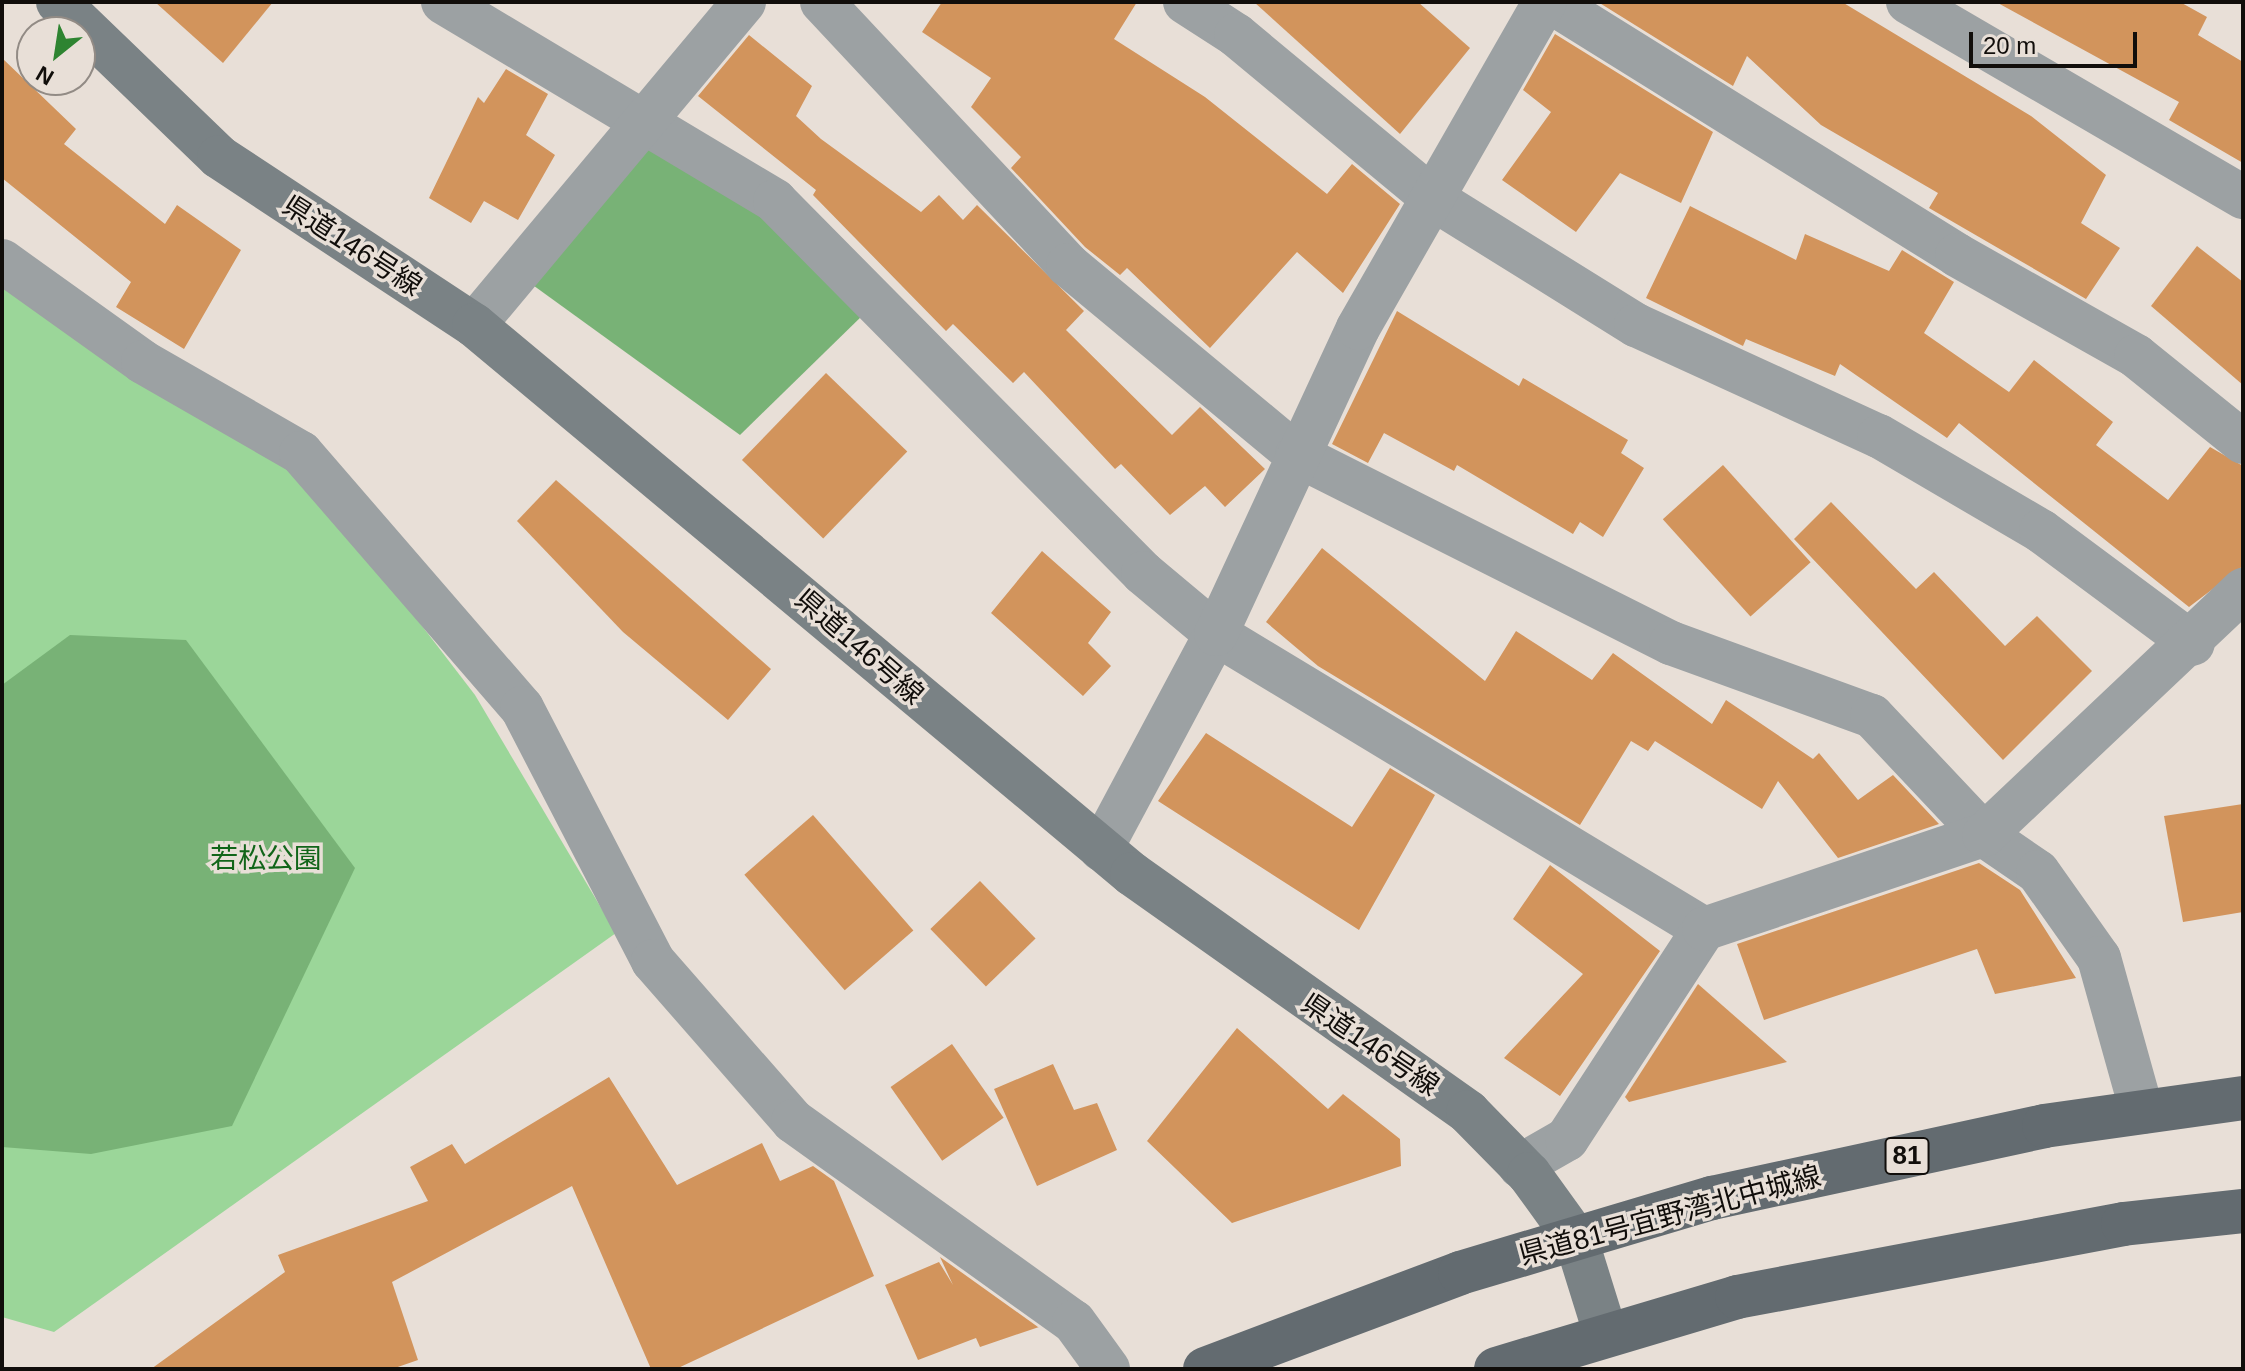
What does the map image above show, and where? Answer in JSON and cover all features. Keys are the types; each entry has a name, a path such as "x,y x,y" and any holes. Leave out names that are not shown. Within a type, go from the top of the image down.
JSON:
{"main road":[{"name":"県道146号線","path":"58,2 219,157 474,325 1101,849 1468,1112 1520,1166 1576,1239 1605,1332"},
{"name":"県道81号宜野湾北中城線","path":"1205,1369 1460,1273 1712,1198 2142,1112 2243,1098"},
{"path":"1496,1369 1605,1332 1737,1297 2123,1224 2243,1211"}],"street":[{"path":"443,2 775,201 1143,573 1216,634 1704,929"},
{"path":"474,325 744,2"},
{"path":"822,2 1068,265 1297,455 1671,643 1872,716 1984,835 2038,872 2099,958 2142,1112"},
{"path":"1185,2 1236,35 1435,200 1636,325 1879,436 1987,499 2193,644"},
{"path":"1101,849 1216,634 1358,328 1435,200 1545,2"},
{"path":"1551,2 1957,255 2136,356 2243,442"},
{"path":"1908,2 2243,197"},
{"path":"2,261 143,362 301,453 522,708 653,961 783,1110 1074,1322 1108,1369"},
{"path":"1520,1166 1567,1139 1704,929 1984,835 2193,644 2243,590"}],"green space":[{"path":"645,136 770,212 865,313 740,435 530,283"},
{"name":"若松公園","path":"2,284 307,476 475,695 616,933 54,1332 2,1317"},
{"path":"70,635 186,640 355,868 232,1126 91,1154 2,1147 2,685"}],"building":[{"path":"155,2 273,2 223,63"},
{"path":"942,2 1137,2 1114,39 1205,97 1327,194 1352,164 1400,204 1343,293 1297,252 1210,348 1127,268 1120,275 1085,247 1011,168 1021,157 971,107 991,78 922,32"},
{"path":"1254,2 1418,2 1470,48 1400,134"},
{"path":"1598,2 1842,2 2031,116 2106,175 2081,223 2120,248 2086,299 1929,208 1938,193 1821,125 1747,56 1733,86"},
{"path":"1996,2 2180,2 2207,17 2198,35 2243,62 2243,163 2169,120 2179,102"},
{"path":"1555,34 1713,132 1681,203 1620,173 1576,232 1502,180 1551,112 1523,90"},
{"path":"749,35 812,86 796,116 821,139 921,212 939,195 963,220 977,205 1084,311 1066,330 1172,435 1200,407 1265,469 1225,507 1205,486 1170,515 1121,464 1115,469 1024,372 1013,383 953,324 946,331 813,195 816,190 698,96"},
{"path":"2,58 16,71 16,96 42,96 76,129 64,144 165,224 177,205 241,250 184,349 116,307 131,282 2,178"},
{"path":"506,69 548,94 526,135 555,155 518,220 484,201 471,223 429,198 478,97 484,103"},
{"path":"1690,206 1796,260 1805,234 1889,271 1902,250 1954,282 1924,333 2009,392 2034,360 2113,422 2096,445 2168,500 2210,447 2243,466 2243,566 2189,607 1959,423 1947,438 1840,364 1835,376 1746,339 1743,346 1646,298"},
{"path":"2197,246 2243,282 2243,385 2151,306"},
{"path":"1397,311 1519,386 1523,378 1628,440 1621,453 1644,468 1603,537 1580,522 1573,534 1457,465 1454,471 1384,433 1368,463 1332,444"},
{"path":"826,373 907,451 823,539 742,460"},
{"path":"1723,465 1811,562 1750,617 1663,519"},
{"path":"556,480 771,669 728,720 623,632 517,521"},
{"path":"1831,502 1916,589 1934,572 2005,646 2037,616 2092,671 2003,760 1794,539"},
{"path":"1322,548 1485,681 1516,631 1592,680 1613,653 1712,724 1726,700 1813,759 1819,753 1858,800 1893,775 1939,824 1838,858 1778,781 1762,809 1655,741 1648,751 1631,741 1580,825 1318,666 1266,622"},
{"path":"1042,551 1111,612 1088,643 1111,666 1083,696 991,613"},
{"path":"1206,733 1352,827 1390,768 1435,795 1359,930 1158,801"},
{"path":"2243,804 2243,912 2183,922 2164,816"},
{"path":"813,815 913,930 845,990 744,875"},
{"path":"1979,863 2020,890 2076,978 1995,994 1977,949 1764,1020 1737,944"},
{"path":"1550,865 1660,951 1560,1096 1504,1058 1583,974 1513,919"},
{"path":"980,881 1036,939 986,986 930,929"},
{"path":"1698,984 1787,1062 1629,1102 1625,1097"},
{"path":"1237,1028 1328,1109 1343,1094 1400,1139 1401,1166 1232,1223 1147,1141"},
{"path":"952,1044 1004,1118 942,1161 891,1087"},
{"path":"1053,1064 1074,1110 1097,1103 1117,1150 1037,1186 994,1089"},
{"path":"609,1077 677,1185 762,1143 780,1181 813,1166 834,1181 874,1276 676,1369 651,1369 572,1186 392,1282 418,1360 392,1369 151,1369 285,1272 278,1255 428,1201 410,1167 452,1144 465,1164"},
{"path":"940,1257 1039,1327 980,1347 976,1338 918,1360 885,1285 939,1262 953,1285"}]}
